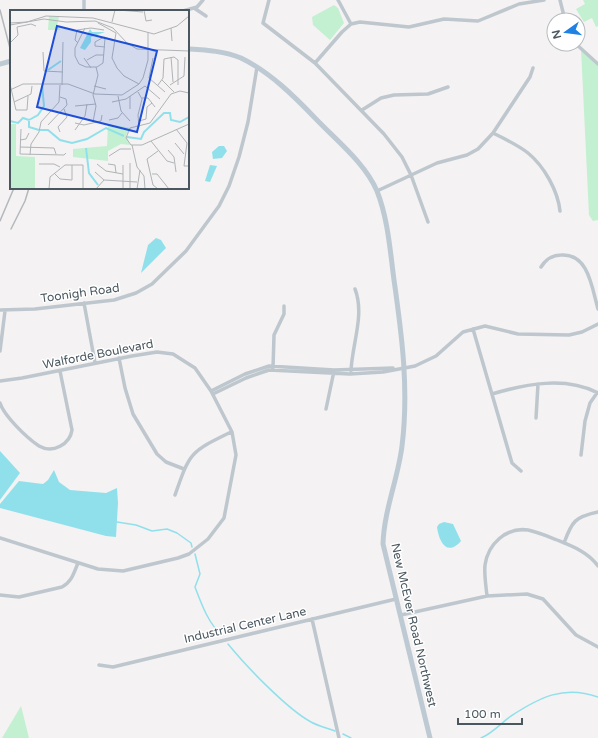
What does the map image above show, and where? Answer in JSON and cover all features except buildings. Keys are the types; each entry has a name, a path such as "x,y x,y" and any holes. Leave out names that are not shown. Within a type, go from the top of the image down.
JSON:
{"street":[{"path":"187,10 194,8 203,0"},
{"path":"269,0 264,23 316,63 391,142 411,175 428,222"},
{"path":"338,0 350,24"},
{"path":"316,63 350,24 369,22 395,27 410,27 444,19 478,21 518,2 544,0"},
{"path":"560,0 563,12"},
{"path":"194,8 206,16"},
{"name":"New McEver Road Northwest","path":"189,49 219,52 240,58 257,67 305,108 355,159 377,191 387,228 404,354 405,403 402,446 383,530 383,544 386,562 401,615 430,738"},
{"path":"585,52 598,64"},
{"path":"0,64 10,61"},
{"name":"Toonigh Road","path":"0,310 5,311 114,300 136,293 152,284 186,251 219,206 229,186 239,157 248,122 257,67"},
{"path":"377,191 437,163 467,155 478,149 493,133 530,77 533,68"},
{"path":"362,110 381,98 394,95 428,94 448,87"},
{"path":"493,133 527,152 533,157 555,191 560,212"},
{"path":"541,267 544,262 555,255 573,256 581,261 586,268 598,309"},
{"path":"351,372 352,354 360,312 360,305 355,289"},
{"path":"84,303 95,364"},
{"path":"273,368 274,335 284,314 284,306"},
{"path":"0,351 5,311"},
{"path":"212,392 259,368 334,372 404,368 425,362 436,356 463,332 485,326 518,334 569,335 582,332 598,324"},
{"path":"473,329 512,463 521,471"},
{"name":"Walforde Boulevard","path":"0,381 157,352 173,354 195,368 212,392 232,432 236,455 226,511 220,525 208,539 189,554 123,572 98,569 0,538"},
{"path":"119,358 125,388 133,414 157,454 166,462 184,469"},
{"path":"0,403 1,407 18,427 39,446 49,448 62,445 70,438 72,430 60,371"},
{"path":"326,409 334,372"},
{"path":"492,394 521,385 538,384 578,385 597,393 590,403 585,421 581,455"},
{"path":"536,418 538,384"},
{"path":"175,495 184,469 196,451 232,432"},
{"path":"564,543 575,521 580,517 598,512"},
{"path":"487,596 485,566 487,557 494,544 503,534 516,530 529,530 564,543 589,556 598,566"},
{"path":"0,595 19,597 62,587 68,584 72,578 78,563"},
{"path":"401,615 487,596 527,594 543,599 576,634 598,646"},
{"name":"Industrial Center Lane","path":"99,665 113,667 396,599"},
{"path":"312,619 340,738"}],"green space":[{"path":"583,0 598,0 598,26 596,27 592,18 586,21 586,12 578,12 576,9 585,4"},
{"path":"334,5 338,8 344,23 330,40 313,25 312,17"},
{"path":"581,52 584,52 598,65 598,220 593,221 589,215"},
{"path":"21,706 29,738 2,738"}],"water":[{"path":"219,146 224,146 227,151 222,158 213,159 212,152"},
{"path":"210,165 217,166 210,182 205,181"},
{"path":"156,238 161,240 166,248 141,273 148,245"},
{"path":"0,451 20,473 0,500"},
{"path":"54,470 59,482 70,490 106,493 117,488 118,503 116,537 106,536 0,508 0,504 19,481 43,484 48,480"},
{"path":"444,522 453,524 461,541 452,548 444,546 438,533 437,527 439,524"}],"waterway":[{"path":"117,522 136,525 152,531 167,529 177,533 191,543 192,547"},
{"path":"195,554 200,574 195,587 209,619 221,633"},
{"path":"228,644 256,675 301,716 320,726 335,731"},
{"path":"481,738 493,731 511,716 542,698 574,692 598,697"},
{"path":"343,734 351,738"}],"railway":[{"path":"0,10 10,48"},
{"path":"0,221 14,189"},
{"path":"11,229 25,201 29,189"}]}
